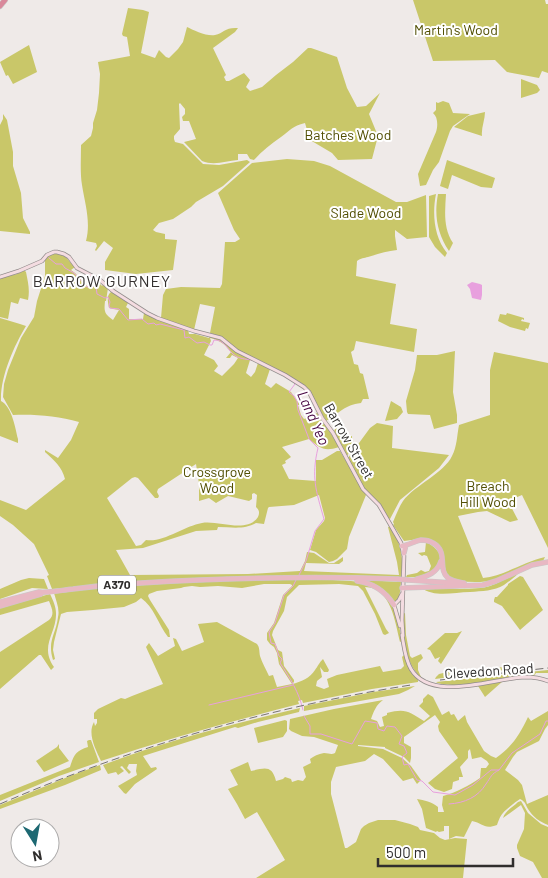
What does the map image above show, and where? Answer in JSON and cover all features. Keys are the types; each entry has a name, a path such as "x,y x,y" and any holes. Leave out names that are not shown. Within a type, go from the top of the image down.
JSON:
{"highway":[{"path":"0,6 5,0"}],"main road":[{"name":"Barrow Street","path":"0,277 39,262 52,253 62,253 69,257 77,268 100,280 113,291 147,313 194,331 221,338 237,351 297,382 309,392 363,489 379,505 403,545"},
{"path":"404,553 403,545 422,540 430,541 438,546 442,554 443,570 446,576 451,580 464,583"},
{"name":"Clevedon Road","path":"403,636 402,590 404,553"},
{"path":"408,580 434,573 441,564 442,554"},
{"name":"A370","path":"0,602 44,592 139,583 215,579 329,577 490,583 532,565 548,562"},
{"path":"329,577 370,583 386,593 394,605 400,598 402,590 483,586 490,583"},
{"name":"A370","path":"0,606 40,595 44,592"},
{"path":"397,611 400,612 403,599"},
{"name":"Clevedon Road","path":"394,605 403,636 407,661 414,673 423,682 452,687 519,677 548,681"}],"green space":[{"name":"Martin's Wood","path":"413,0 545,0 546,4 548,4 548,73 542,71 539,78 507,72 495,60 433,61"},
{"name":"Batches Wood","path":"128,8 149,12 141,53 155,58 159,50 169,58 183,42 187,27 209,35 218,34 230,28 238,28 213,48 226,75 224,77 226,81 244,73 250,80 246,87 250,91 262,87 308,48 337,57 347,88 357,107 366,106 380,93 369,114 378,136 372,159 338,160 332,153 310,140 305,123 292,128 254,160 250,159 247,154 238,154 238,160 216,163 202,161 184,142 196,139 189,121 183,121 182,117 185,114 185,109 180,103 180,129 174,136 175,142 183,144 203,164 219,165 247,160 250,162 223,186 196,202 173,219 159,223 153,230 165,234 165,239 177,240 173,270 136,274 105,270 105,262 113,248 104,241 96,251 96,243 86,241 88,220 81,180 81,145 91,136 97,110 100,74 98,62 130,56 127,37 122,34"},
{"path":"29,45 37,72 13,84 8,75 6,76 0,62"},
{"path":"521,79 537,85 540,90 537,93 521,98"},
{"path":"443,101 449,103 453,113 470,114 453,126 439,162 426,185 420,186 418,174 437,130 437,119 433,113 436,110 436,102"},
{"path":"485,112 482,136 454,127 468,116"},
{"path":"3,114 7,120 13,152 13,166 21,193 23,218 30,234 0,231 0,125"},
{"name":"Slade Wood","path":"287,159 314,161 330,166 396,202 407,202 426,195 427,237 407,239 395,230 397,250 357,261 356,276 396,284 390,324 417,329 414,352 356,341 354,350 351,352 354,364 358,365 360,373 363,374 369,399 363,399 361,403 346,407 326,421 310,392 285,374 238,351 224,338 210,333 215,307 200,304 194,330 161,318 163,295 166,289 181,287 220,288 222,284 225,242 235,242 240,239 234,230 218,193 252,163"},
{"path":"447,160 495,178 492,188 481,187 452,175 448,189 440,186"},
{"path":"436,194 434,209 435,225 439,240 447,253 445,257 435,247 429,237 429,196"},
{"path":"438,194 446,194 446,225 453,243 449,251 439,231 436,209"},
{"name":"Crossgrove Wood","path":"55,253 65,256 75,267 71,270 87,286 98,286 100,284 102,286 104,283 108,288 105,310 106,314 113,320 119,310 109,308 108,297 111,292 128,303 126,307 129,309 129,319 143,319 144,313 188,330 189,334 218,338 253,360 250,360 246,373 251,377 258,363 270,369 265,384 271,388 276,383 291,392 300,405 298,405 304,419 317,413 339,447 322,448 309,439 282,447 291,457 282,465 289,479 316,481 316,460 322,460 340,451 366,495 349,537 347,549 333,561 329,562 316,552 310,550 316,530 325,518 319,495 294,505 269,507 264,524 256,523 242,527 218,527 217,530 196,531 143,548 116,550 130,575 248,574 300,571 307,552 314,553 329,563 334,563 343,557 343,561 339,564 306,563 304,571 399,575 388,527 390,526 401,550 401,577 150,581 52,589 47,576 49,575 34,544 0,516 0,500 26,510 65,479 60,467 45,450 58,458 71,440 79,422 46,416 13,415 3,397 8,370 21,338 34,317 45,276 45,259","holes":["210,338 222,343 231,352 226,358 230,358 232,355 238,358 222,376 214,371 218,366 214,360 204,355 211,341","196,464 199,501 209,498 216,503 228,496 249,501 254,493 257,495 256,507 259,511 258,517 253,522 240,526 202,523 166,537 146,540 141,545 136,546 107,498 135,477 155,498 158,498 158,489"]},
{"path":"24,270 26,272 29,293 28,300 20,298 18,304 11,302 8,319 0,317 0,278 17,274"},
{"path":"507,313 524,318 521,321 530,323 528,329 526,328 525,331 510,327 498,321 500,314 506,315"},
{"path":"0,318 26,326 5,372 1,392 1,401 10,412 16,429 18,443 0,436"},
{"path":"455,351 453,392 457,423 434,429 430,415 408,414 407,412 406,401 415,370 417,355 437,355"},
{"name":"Breach Hill Wood","path":"494,352 548,363 548,548 522,495 508,501 518,520 510,522 487,511 458,516 483,578 498,575 545,557 543,561 494,580 480,582 457,581 448,576 446,572 442,563 440,547 419,539 404,541 393,525 393,522 408,495 448,462 455,449 459,425 490,415 490,370"},
{"path":"391,401 401,407 403,412 397,419 385,421"},
{"path":"377,423 393,426 392,448 449,455 439,468 400,500 390,519 378,502 367,493 348,458 370,428"},
{"path":"336,428 347,437 352,436 352,443 354,445 347,456 334,431"},
{"path":"426,542 439,554 440,563 425,576 406,577 421,570 429,571 431,566 427,556 422,556 418,553 425,552"},
{"path":"522,570 504,585 488,590 439,594 421,588 483,588 498,583"},
{"path":"520,576 523,577 543,610 520,630 502,606 494,602 494,600 508,584"},
{"path":"29,578 44,579 48,589 32,588 0,599 0,589"},
{"path":"314,579 367,583 377,588 391,602 397,615 402,641 400,642 390,607 381,593 374,589 365,587 389,633 385,635 363,591 358,586 339,584 299,585 287,597 284,611 272,635 278,650 282,652 284,666 294,680 292,684 279,664 274,647 267,640 267,633 274,623 283,595 292,586 290,584 264,584 242,588 192,586 149,594 150,600 169,630 170,637 168,637 153,611 141,598 124,607 67,612 61,614 54,642 55,659 53,660 51,642 58,614 54,593 170,583"},
{"path":"363,580 401,582 399,597 394,601 377,586"},
{"path":"50,594 55,608 56,620 48,646 48,653 54,667 51,670 41,655 39,655 0,689 0,652 49,620 52,609 49,601 0,615 0,607"},
{"path":"405,613 406,635 410,656 412,658 421,654 423,658 418,663 421,677 414,670 407,655 403,614"},
{"path":"217,622 257,644 263,664 269,676 273,675 277,687 302,681 311,675 323,659 329,670 324,672 320,667 322,677 317,681 316,686 324,689 329,687 327,679 337,675 380,666 383,672 401,669 404,666 402,657 404,655 411,671 418,680 418,682 303,703 302,700 298,701 299,704 150,745 101,761 93,742 91,732 94,722 95,726 97,723 97,719 94,719 94,713 98,709 121,698 125,699 163,684 146,647 149,643 158,656 175,646 173,638 176,639 182,651 204,642 198,624"},
{"path":"462,631 441,664 438,661 440,657 435,659 430,650 427,649 445,633"},
{"path":"504,667 504,670 435,679 439,674 452,671"},
{"path":"548,670 548,673 536,673 534,676 468,684 454,685 436,682"},
{"path":"503,681 485,697 478,686"},
{"path":"415,686 399,694 304,711 304,706 373,692"},
{"path":"428,694 433,697 442,715 449,711 451,715 454,714 458,721 465,715 484,751 496,758 515,740 528,717 531,721 548,711 548,725 539,741 517,752 505,770 522,785 527,804 548,795 548,825 534,817 520,799 504,812 497,825 486,826 472,821 464,837 456,836 449,839 449,826 444,826 444,831 439,832 426,828 422,809 417,799 438,807 438,812 444,812 442,805 443,796 453,793 480,778 481,768 486,768 489,764 481,757 472,759 470,749 468,751 468,758 460,767 463,777 459,777 459,780 453,782 452,789 444,792 435,789 428,783 458,758 439,731 438,726 440,722 435,715 404,737 404,743 411,747 410,763 404,757 385,747 358,745 383,749 402,758 411,766 421,780 417,784 413,778 403,781 383,759 374,754 365,761 336,767 331,782 331,794 345,848 356,842 361,829 369,823 378,820 395,820 418,827 420,830 434,833 445,840 455,838 467,839 463,878 256,878 285,860 257,812 245,819 228,789 238,785 230,770 248,762 251,771 260,769 270,770 276,781 285,777 291,779 292,782 303,781 306,777 303,767 311,763 310,759 322,753 335,753 338,745 314,737 302,736 291,731 289,729 290,719 383,700 377,706 371,719 377,721 380,727 384,726 382,717 387,715 387,713 399,711 415,715 424,721 430,716 419,706"},
{"path":"300,708 299,712 238,728 235,727 143,756 151,768 156,767 157,769 135,784 126,794 118,786 137,775 137,764 129,764 127,768 131,772 129,774 122,766 120,767 124,771 118,775 116,772 108,774 103,765 176,740"},
{"path":"287,721 287,731 283,737 258,743 254,728"},
{"path":"91,740 99,762 59,776 0,801 0,795 70,767 76,754 88,747 87,741"},
{"path":"59,744 59,748 69,761 44,772 36,761"},
{"path":"100,765 101,770 0,809 0,805"},
{"path":"521,801 528,813 541,824 548,827 548,878 542,878 533,862 520,856 517,848 524,829 525,813 521,805 503,818 507,811"}],"shaded area":[{"path":"472,282 482,285 481,300 472,298 467,285"}],"waterway":[{"name":"Land Yeo","path":"49,258 56,264 62,264 74,273 87,287 96,286 97,294 105,298 108,297 110,308 119,309 128,320 142,319 148,324 154,323 184,330 185,338 189,337 197,343 204,342 212,345 214,340 218,340 235,356 252,360"},
{"name":"Land Yeo","path":"293,382 295,384 289,392 297,401 298,410 309,439 318,448 315,484 324,519 315,531 306,561 299,575"},
{"name":"Land Yeo","path":"297,578 293,586 284,595 275,623 269,632 271,643 275,644 282,659 280,663 297,691 303,710"},
{"path":"209,705 293,685"},
{"name":"Land Yeo","path":"304,716 310,726 310,734 321,734 352,744 365,721 377,723 378,729 384,731 387,726 395,727 402,736 399,744 404,746 407,753 402,757 404,765 408,764 417,780 422,781 433,792 455,795 473,785 491,770 499,770 512,753 540,734 546,721 548,721"},
{"path":"449,804 466,801 475,796 483,789 493,774 499,770"}],"railway":[{"path":"440,680 548,668"},
{"path":"0,804 100,764 202,731 306,705 411,685"}],"district":[{"name":"BARROW GURNEY","path":"102,281"}]}
